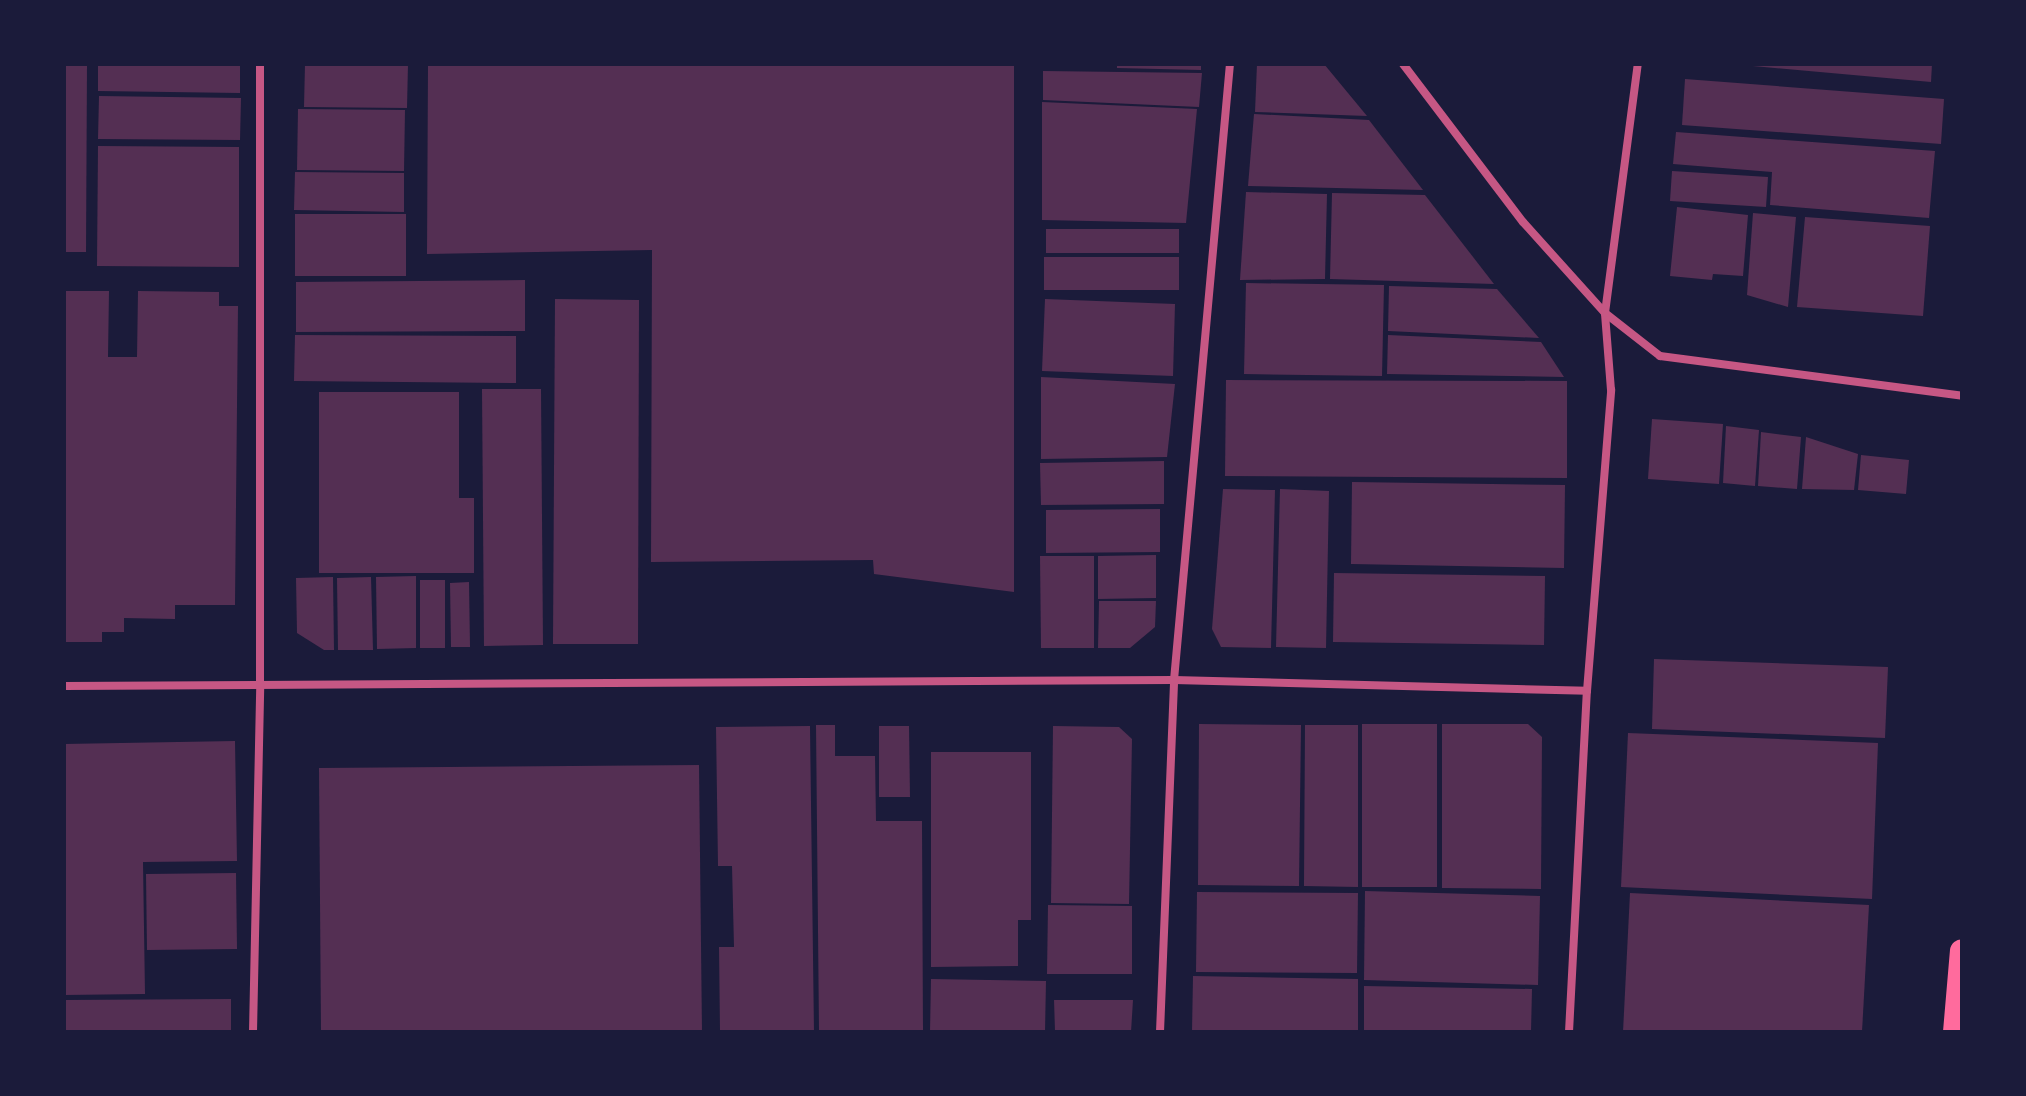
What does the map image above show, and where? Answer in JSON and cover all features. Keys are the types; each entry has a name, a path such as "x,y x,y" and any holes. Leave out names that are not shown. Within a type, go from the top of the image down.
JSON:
{"highway":[{"path":"1955,1032 1962,951"}],"street":[{"path":"253,1032 260,686 260,64"},
{"path":"1160,1032 1174,680 1230,64"},
{"path":"1403,64 1523,222 1605,313 1660,356 1962,396"},
{"path":"1569,1032 1587,691 1611,390 1605,313 1638,64"},
{"path":"64,686 1174,680 1587,691"}],"building":[{"path":"64,64 87,64 86,252 64,252"},
{"path":"98,64 240,64 240,93 98,91"},
{"path":"305,64 408,64 407,108 304,107"},
{"path":"428,64 1014,64 1014,592 874,574 873,560 651,562 652,250 427,254"},
{"path":"1117,64 1201,64 1201,70 1117,68"},
{"path":"1257,64 1324,64 1367,116 1255,112"},
{"path":"1731,64 1932,64 1931,82"},
{"path":"1043,71 1202,73 1199,107 1043,100"},
{"path":"1685,79 1944,99 1941,144 1682,125"},
{"path":"99,96 241,98 240,140 98,139"},
{"path":"1042,102 1197,109 1186,223 1042,220"},
{"path":"298,109 405,110 404,171 297,170"},
{"path":"1254,114 1369,120 1423,190 1248,186"},
{"path":"1676,132 1935,151 1929,218 1770,205 1772,172 1673,164"},
{"path":"98,146 239,147 239,267 97,266"},
{"path":"1672,171 1768,177 1766,207 1670,201"},
{"path":"295,172 404,173 404,212 294,210"},
{"path":"1246,192 1327,194 1325,279 1240,280"},
{"path":"1332,193 1425,195 1494,284 1330,279"},
{"path":"1677,207 1748,215 1743,276 1713,274 1712,280 1670,276"},
{"path":"1753,213 1796,217 1788,307 1747,295"},
{"path":"295,214 406,214 406,276 295,276"},
{"path":"1805,217 1930,226 1923,316 1797,307"},
{"path":"1046,229 1179,229 1179,253 1046,253"},
{"path":"1044,257 1179,257 1179,290 1044,290"},
{"path":"525,280 525,331 296,332 296,282"},
{"path":"1246,283 1384,285 1382,376 1244,374"},
{"path":"1389,286 1497,289 1539,338 1388,331"},
{"path":"64,291 109,291 108,357 137,357 138,291 219,292 219,306 238,306 235,605 175,605 175,619 124,618 124,632 102,632 102,642 64,642"},
{"path":"555,299 639,300 638,644 553,644"},
{"path":"1045,299 1175,304 1173,376 1042,371"},
{"path":"295,335 516,336 516,383 294,381"},
{"path":"1388,335 1541,342 1564,377 1387,374"},
{"path":"1041,377 1175,384 1167,457 1041,459"},
{"path":"1226,380 1567,381 1567,478 1225,476"},
{"path":"482,389 541,389 543,645 484,646"},
{"path":"319,392 459,392 459,498 474,498 474,573 319,573"},
{"path":"1652,419 1723,424 1719,484 1648,479"},
{"path":"1726,426 1759,430 1755,486 1723,483"},
{"path":"1761,432 1801,437 1797,489 1758,486"},
{"path":"1806,437 1858,454 1854,490 1802,489"},
{"path":"1861,455 1909,460 1906,494 1858,490"},
{"path":"1164,461 1164,504 1041,505 1040,463"},
{"path":"1352,482 1565,485 1564,568 1351,564"},
{"path":"1223,489 1275,490 1271,648 1221,647 1212,629"},
{"path":"1280,489 1329,491 1326,648 1276,647"},
{"path":"1160,509 1160,552 1046,553 1046,510"},
{"path":"1156,555 1156,598 1098,599 1098,556"},
{"path":"1040,556 1094,556 1094,648 1041,648"},
{"path":"1334,573 1545,576 1544,645 1333,642"},
{"path":"416,576 416,648 377,649 376,577"},
{"path":"333,577 334,650 324,650 297,633 296,578"},
{"path":"371,577 373,650 338,650 337,578"},
{"path":"420,580 445,580 445,648 420,648"},
{"path":"469,582 470,647 451,647 450,583"},
{"path":"1099,601 1156,601 1155,627 1130,648 1098,648"},
{"path":"1654,659 1888,667 1885,738 1652,729"},
{"path":"1199,724 1301,725 1299,886 1198,885"},
{"path":"1362,724 1437,724 1437,887 1362,887"},
{"path":"1442,724 1528,724 1542,737 1541,889 1442,888"},
{"path":"816,725 835,725 835,756 875,756 876,821 922,821 923,1032 819,1032"},
{"path":"1305,725 1358,725 1358,887 1304,886"},
{"path":"810,726 814,1032 720,1032 719,947 734,947 732,866 718,866 716,727"},
{"path":"879,726 909,726 910,797 879,797"},
{"path":"1053,726 1119,727 1132,739 1129,904 1051,903"},
{"path":"1628,733 1878,743 1872,899 1621,887"},
{"path":"235,741 237,861 143,862 145,994 64,995 64,744"},
{"path":"931,752 1031,752 1031,920 1018,920 1018,966 931,967"},
{"path":"699,765 702,1032 321,1032 319,768"},
{"path":"236,873 237,949 147,950 146,874"},
{"path":"1365,891 1540,896 1538,985 1364,980"},
{"path":"1197,892 1358,893 1357,973 1196,972"},
{"path":"1630,893 1869,905 1862,1032 1623,1032"},
{"path":"1048,905 1132,906 1132,974 1047,974"},
{"path":"1193,976 1358,979 1358,1032 1192,1032"},
{"path":"931,979 1046,981 1045,1032 930,1032"},
{"path":"1364,986 1532,989 1531,1032 1364,1032"},
{"path":"231,999 231,1032 64,1032 64,1000"},
{"path":"1054,1000 1133,1000 1131,1032 1055,1032"}]}
